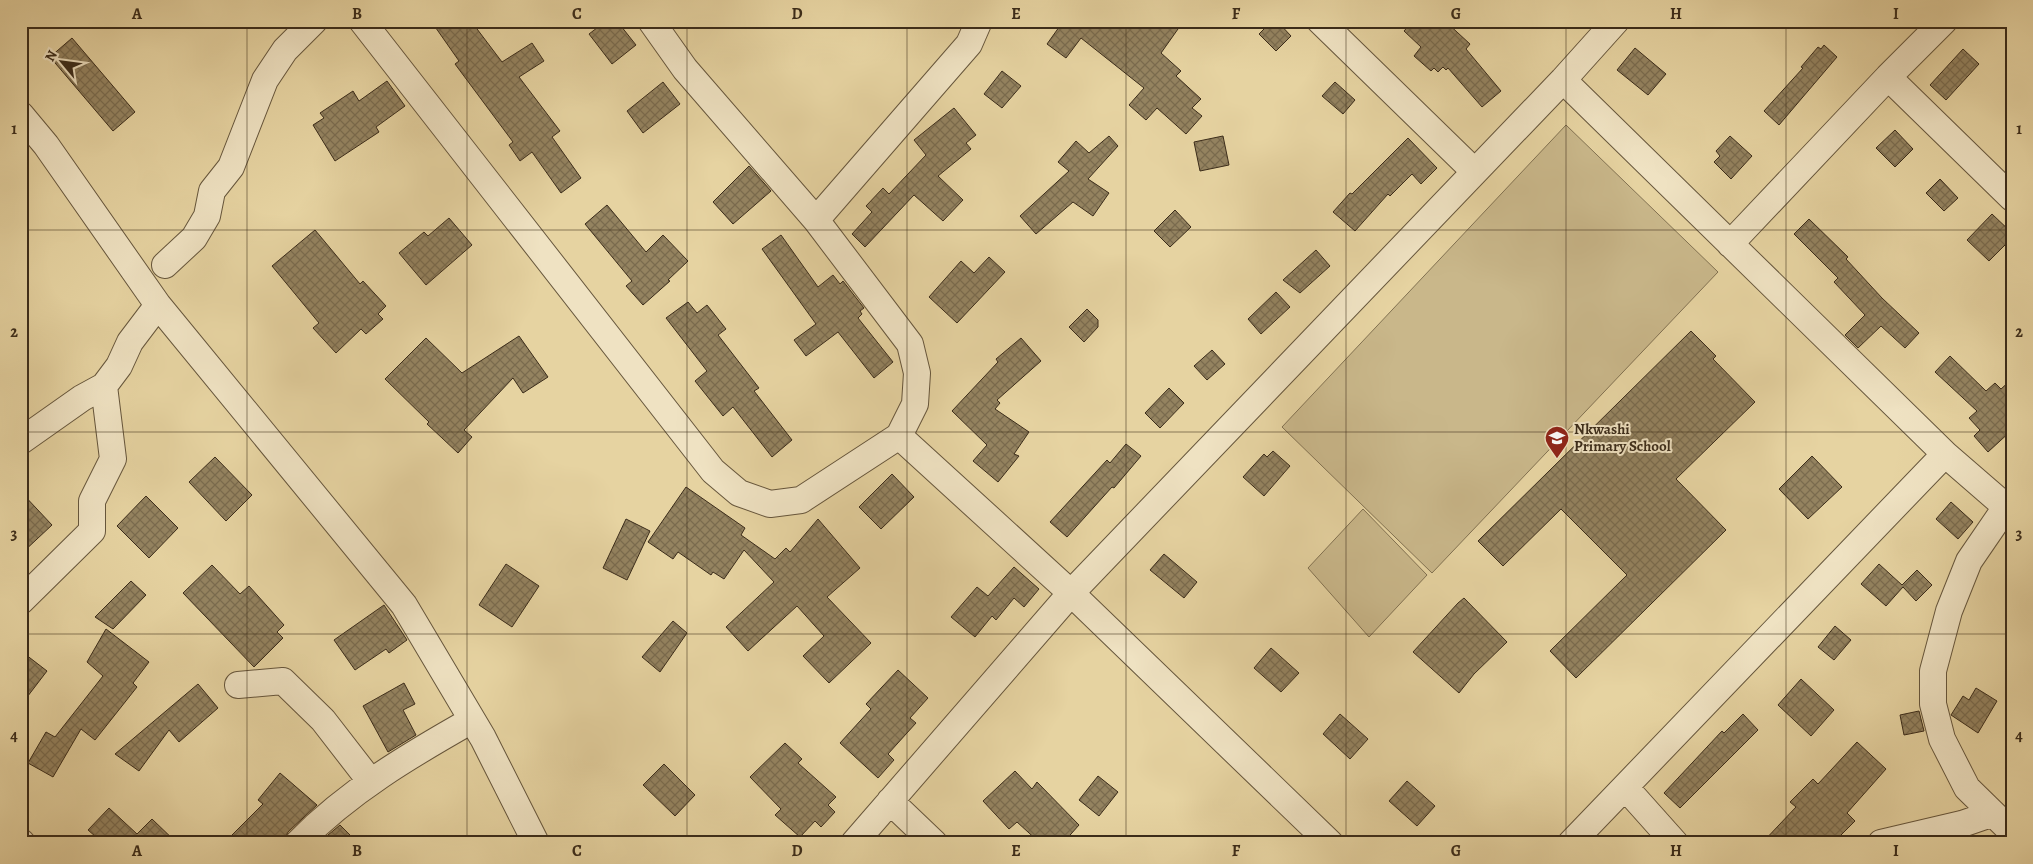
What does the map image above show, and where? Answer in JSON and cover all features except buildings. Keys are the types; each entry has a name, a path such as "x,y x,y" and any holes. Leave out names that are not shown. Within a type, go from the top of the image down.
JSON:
{"street":[{"path":"165,265 194,238 207,216 212,191 231,167 265,80 285,50 314,21"},
{"path":"362,21 713,471 739,493 770,504 802,500 899,436 914,404 917,373 910,344 816,220 685,69 650,21"},
{"path":"816,220 969,44 979,21"},
{"path":"1320,21 1474,171"},
{"path":"854,843 1071,593 1563,80 1616,21"},
{"path":"1730,244 1888,77 1944,21"},
{"path":"1888,77 2012,198"},
{"path":"1563,80 1945,454 2009,509 1969,562 1949,611 1933,671 1933,704 1942,739 1967,788 1991,814 2012,832"},
{"path":"21,115 46,145 158,305 404,605 472,720 536,843"},
{"path":"21,441 82,398 104,386 119,366 130,342 158,305"},
{"path":"21,601 92,531 92,501 112,459 104,386"},
{"path":"899,436 1071,593 1330,843"},
{"path":"1571,843 1945,454"},
{"path":"238,685 283,681 323,720 371,782"},
{"path":"298,843 340,804 406,757 472,720"},
{"path":"1625,787 1675,843"},
{"path":"890,801 934,843"},
{"path":"1882,843 1962,824 1991,814"}],"shaded area":[{"path":"1566,125 1718,272 1432,573 1282,427"},
{"path":"1363,509 1427,575 1369,637 1308,568"}],"place":[{"name":"Nkwashi Primary School","path":"1557,459"}]}
